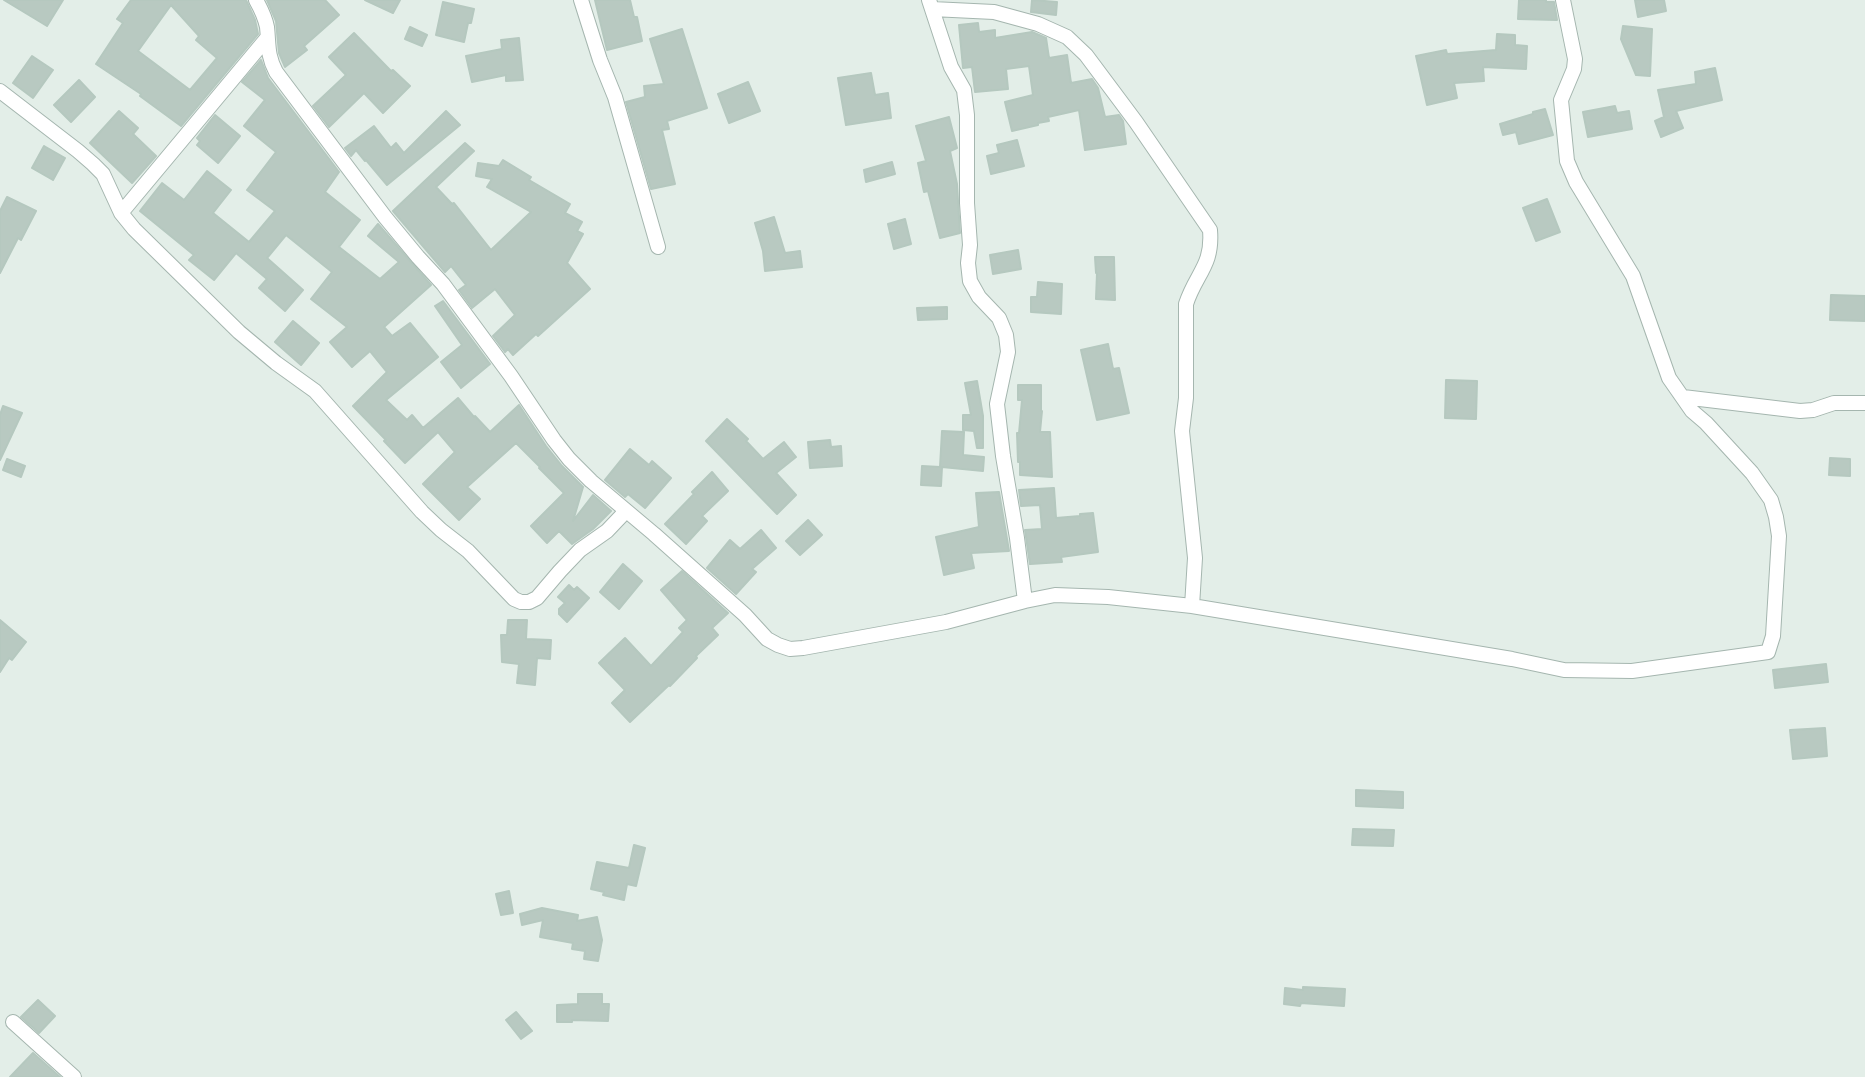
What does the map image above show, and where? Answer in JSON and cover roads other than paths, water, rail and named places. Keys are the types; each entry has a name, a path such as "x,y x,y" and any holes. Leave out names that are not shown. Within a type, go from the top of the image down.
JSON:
{"street":[{"path":"256,0 263,12 268,51 276,72 357,180 443,284 512,376 569,459 736,607 767,639 778,645 790,649 803,648 946,622 1055,595 1108,597 1192,606 1564,670 1632,671 1768,652 1773,636 1777,573 1779,536 1776,517 1770,500 1752,474 1692,411 1670,378 1633,276 1576,182 1567,161 1561,100 1574,69 1575,59 1563,0"},
{"path":"581,0 615,97 658,247"},
{"path":"1025,601 997,404 1008,352 1006,335 999,318 979,297 970,281 967,115 964,90 951,67 930,5 994,12 1038,24 1067,37 1086,55 1210,230 1209,257 1190,291 1186,304 1186,398 1182,431 1195,558 1192,606"},
{"path":"121,213 267,38"},
{"path":"0,91 93,164 106,181 121,213 142,238 239,332 275,363 316,391 422,512 468,551 514,599 528,603 537,598 580,550 607,531 626,510"},
{"path":"1683,397 1800,411 1834,403 1865,403"},
{"path":"13,1022 74,1077"}]}
